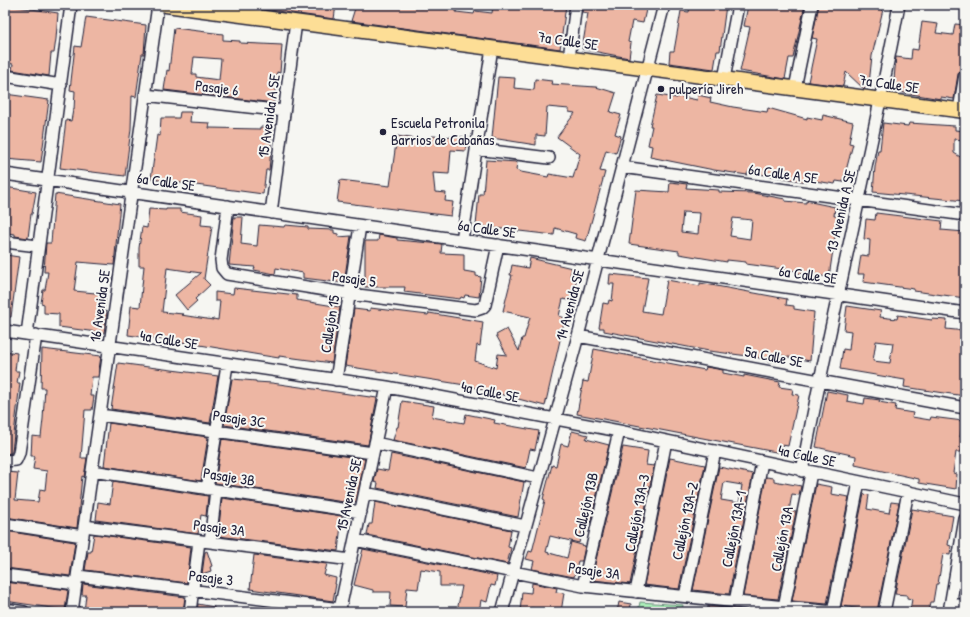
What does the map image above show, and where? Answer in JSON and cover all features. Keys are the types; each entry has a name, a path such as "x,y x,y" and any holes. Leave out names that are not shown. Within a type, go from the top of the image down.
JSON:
{"main road":[{"name":"7a Calle SE","path":"166,5 256,11 296,22 492,48 570,54 647,69 962,111"}],"street":[{"path":"5,461 16,460 19,453 32,334 38,246 72,5"},
{"name":"16 Avenida SE","path":"72,612 158,5"},
{"path":"570,54 576,5"},
{"name":"14 Avenida SE","path":"502,612 578,336 664,5"},
{"path":"724,79 738,5"},
{"path":"795,88 812,5"},
{"name":"13 Avenida A SE","path":"806,472 819,381 881,100 899,5"},
{"name":"15 Avenida A SE","path":"271,213 296,22"},
{"path":"462,240 492,48"},
{"path":"962,111 965,75"},
{"path":"5,76 61,85"},
{"name":"Pasaje 6","path":"145,95 284,111"},
{"path":"476,149 549,158"},
{"name":"6a Calle A SE","path":"622,167 965,215"},
{"name":"6a Calle SE","path":"5,174 965,313"},
{"name":"Pasaje 5","path":"228,206 220,260 222,268 227,274 350,294 476,310 485,305 498,246"},
{"name":"Callejón 15","path":"336,380 360,226"},
{"path":"5,242 38,246"},
{"name":"4a Calle SE","path":"5,331 387,388 619,431 806,472 965,504"},
{"name":"5a Calle SE","path":"578,336 965,408"},
{"path":"210,542 212,490 217,430 227,364"},
{"name":"15 Avenida SE","path":"340,609 387,388"},
{"name":"Pasaje 3C","path":"100,415 374,448 538,478"},
{"name":"Callejón 13B","path":"583,586 619,431"},
{"name":"Callejón 13A-3","path":"636,592 666,441"},
{"name":"Callejón 13A-2","path":"685,596 715,452"},
{"name":"Callejón 13A-1","path":"735,602 762,462"},
{"name":"Pasaje 3B","path":"92,471 361,512"},
{"name":"Callejón 13A","path":"784,610 806,472"},
{"path":"833,612 859,482"},
{"path":"884,612 908,492"},
{"path":"365,493 525,526"},
{"path":"965,518 949,609 965,605"},
{"name":"Pasaje 3A","path":"5,524 210,542 351,560"},
{"name":"Pasaje 3A","path":"355,540 583,586 685,596 784,610 833,612"},
{"path":"190,612 199,541"},
{"name":"Pasaje 3","path":"5,575 193,590 340,609"},
{"path":"5,609 24,612"}],"green space":[{"path":"640,602 683,605 682,612 638,612"}],"building":[{"path":"5,5 58,13 54,53 51,53 49,76 12,70 13,64 5,63"},
{"path":"263,5 336,5 334,19 263,9"},
{"path":"356,5 401,5 423,8 423,5 457,5 456,12 474,14 475,11 492,13 493,5 566,5 560,49 351,21"},
{"path":"583,5 647,5 643,23 632,21 628,42 631,43 629,58 582,49 588,13 582,12"},
{"path":"690,5 726,5 720,51 717,51 714,69 669,63 670,51 674,51 681,11 689,12"},
{"path":"748,5 805,5 793,58 789,58 785,79 740,71 750,27 744,26"},
{"path":"819,5 884,5 872,56 869,84 864,89 846,72 843,86 808,82 817,39 812,38"},
{"path":"86,17 146,25 144,54 142,54 136,97 132,96 131,129 125,176 60,168 66,120 71,121 74,110 75,91 70,90 75,46 81,47"},
{"path":"922,22 938,24 936,33 953,35 955,24 965,25 965,43 954,99 941,97 941,99 893,91 896,57 911,59 912,49 918,50"},
{"path":"174,28 223,34 223,40 240,41 240,43 282,45 280,73 277,72 274,103 164,90 167,70 169,71","holes":["194,57 221,59 219,80 196,77 196,74 192,74"]},
{"path":"498,77 515,78 514,88 534,90 535,79 552,81 551,84 596,87 616,93 610,112 621,115 615,134 621,136 616,153 606,150 600,171 605,172 586,241 575,238 576,234 555,228 554,235 476,226 479,194 483,194 486,160 517,162 516,170 521,172 548,177 549,174 573,178 580,154 557,137 575,113 569,112 569,109 547,107 545,136 536,135 536,145 492,138"},
{"path":"5,94 49,100 41,162 5,159"},
{"path":"657,95 677,98 678,96 697,100 698,95 711,98 710,102 733,107 767,112 768,108 807,119 807,117 822,120 823,115 853,122 849,143 853,144 843,182 836,181 835,184 808,180 807,182 748,172 747,175 650,157 652,146 648,145 652,126 650,126"},
{"path":"180,112 191,112 190,122 210,123 209,128 260,129 260,127 269,127 269,130 272,130 270,160 269,170 266,170 263,194 151,179 157,135 160,136 161,118 179,118"},
{"path":"883,123 908,126 909,123 955,126 955,130 965,131 965,140 954,139 954,153 965,160 965,201 873,192 875,167 878,150 880,150"},
{"path":"397,136 430,141 431,136 468,137 466,151 451,150 449,174 433,173 435,192 446,193 445,201 453,202 451,216 337,202 340,180 390,186"},
{"path":"670,182 687,184 686,188 719,190 719,192 753,193 785,199 785,201 806,203 806,201 835,207 834,216 838,216 829,277 746,264 746,262 727,260 727,262 679,254 679,251 629,244 636,190 669,192","holes":["683,212 700,213 698,234 681,232","733,218 752,220 750,239 730,236"]},
{"path":"5,187 36,192 28,238 7,233 10,198 5,197"},
{"path":"55,194 120,204 114,265 78,262 74,291 106,294 104,311 107,312 104,333 59,327 59,314 44,313 44,304 41,303 48,272 44,272 46,243 51,243"},
{"path":"149,209 180,209 180,212 202,215 201,225 212,226 204,279 210,285 195,299 197,301 187,310 175,295 201,273 167,268 162,312 218,320 220,301 215,301 215,292 233,294 234,288 297,295 297,300 340,307 332,363 279,356 279,358 128,335 131,306 140,307 144,266 139,266 139,248 142,227 147,228"},
{"path":"876,213 942,221 941,230 965,232 965,298 863,282 864,274 858,274 861,255 869,256 870,240 864,239 866,219 875,220"},
{"path":"234,217 243,217 241,244 257,246 259,225 284,227 285,225 308,227 308,229 334,230 334,233 338,234 338,237 351,236 344,283 303,278 303,273 276,268 275,274 254,270 255,267 229,265"},
{"path":"379,235 397,238 397,240 442,244 441,253 464,254 464,271 476,273 476,276 481,277 479,297 465,295 464,298 461,297 460,299 404,292 405,287 365,287 365,241 378,241"},
{"path":"6,255 19,257 11,317 5,317"},
{"path":"530,258 572,268 570,276 577,278 571,301 563,299 559,316 565,318 545,406 465,385 345,366 354,309 370,311 370,308 428,315 429,313 483,322 480,346 477,345 475,361 496,368 498,354 507,355 496,335 507,329 519,351 522,338 524,338 530,317 503,311 512,275 510,275 512,265 528,268"},
{"path":"610,274 648,278 642,311 661,314 667,280 700,286 700,283 787,299 786,305 794,306 794,309 814,312 810,361 778,355 777,362 768,361 756,357 709,351 604,331 604,328 599,328 603,303 608,304 609,300 612,301 614,284 609,284"},
{"path":"847,306 881,311 880,317 897,319 898,315 932,320 947,320 946,329 965,331 965,396 904,387 905,380 840,369 843,349 849,350 851,331 844,330","holes":["876,341 893,343 890,363 873,361"]},
{"path":"42,349 101,356 98,377 92,377 90,396 94,396 92,410 85,410 81,458 87,458 84,477 82,476 77,528 5,517 5,472 18,473 15,500 38,502 40,489 45,490 47,471 33,469 35,456 31,456 32,436 41,437 43,419 45,388 41,388"},
{"path":"594,349 705,370 706,367 723,370 723,373 744,377 744,375 780,382 779,387 793,389 792,394 799,395 788,446 782,445 781,453 577,414 583,381 588,382"},
{"path":"5,351 17,353 15,371 19,371 17,383 20,383 12,451 11,453 5,454"},
{"path":"118,363 218,376 210,423 111,409"},
{"path":"232,379 272,383 377,398 368,445 224,425"},
{"path":"827,391 848,395 847,401 864,404 865,398 880,400 879,402 896,405 895,410 913,413 912,417 930,420 931,417 963,421 960,437 964,438 961,452 956,452 953,473 957,474 956,489 919,483 919,479 855,465 856,456 816,447"},
{"path":"402,401 434,406 432,417 464,423 466,414 495,420 494,423 539,431 535,450 530,449 526,468 393,440 398,427"},
{"path":"109,423 208,437 201,481 104,466"},
{"path":"572,431 588,435 586,439 609,445 590,523 584,522 579,543 550,536 546,552 567,558 571,542 585,546 582,561 578,561 574,577 532,569 534,561 526,559 529,551 532,552 552,465 556,466 561,444 568,446"},
{"path":"222,439 365,459 356,502 344,500 344,502 215,483"},
{"path":"623,447 648,451 646,465 654,466 630,584 593,580 595,564"},
{"path":"391,454 524,482 518,517 377,488 378,483 374,482 377,469 388,471"},
{"path":"670,458 705,465 679,589 644,585"},
{"path":"719,467 753,474 729,594 693,590","holes":["724,482 742,485 739,503 721,500"]},
{"path":"766,477 774,478 774,481 801,486 799,495 792,494 789,511 796,512 778,599 743,596"},
{"path":"113,481 208,496 206,516 201,515 198,534 96,520 98,502 110,504"},
{"path":"816,484 832,487 831,494 849,497 827,604 792,601"},
{"path":"864,494 869,495 867,509 889,513 891,502 899,503 877,611 841,606"},
{"path":"222,498 342,516 338,551 218,536"},
{"path":"375,502 511,530 508,547 511,548 507,564 367,535 369,524 372,524"},
{"path":"912,509 953,516 948,545 951,546 950,555 943,554 938,584 936,584 933,602 930,602 928,612 910,611 912,599 907,598 907,595 895,594"},
{"path":"5,531 75,542 70,576 5,568"},
{"path":"94,534 191,547 187,583 85,570 88,552 91,552"},
{"path":"363,549 497,576 495,586 491,585 487,602 481,600 479,612 457,611 462,586 440,586 440,572 421,569 418,589 407,588 405,607 390,606 391,592 373,592 373,590 354,585"},
{"path":"207,551 212,566 210,567 211,571 202,574 205,552"},
{"path":"254,555 327,564 324,575 336,578 333,601 250,589"},
{"path":"5,582 68,590 65,610 5,601"},
{"path":"532,583 557,588 556,592 564,593 561,612 531,608 530,612 520,612 522,592 531,593"},
{"path":"83,584 185,597 183,612 84,612 86,595 82,595"},
{"path":"619,602 631,604 630,612 617,612"},
{"path":"198,604 214,607 214,612 197,612"},
{"path":"263,606 308,612 263,612"},
{"path":"708,606 740,609 739,612 708,612"}],"place":[{"name":"pulpería Jireh","path":"661,89"},
{"name":"Escuela Petronila Barrios de Cabañas","path":"383,132"}]}
